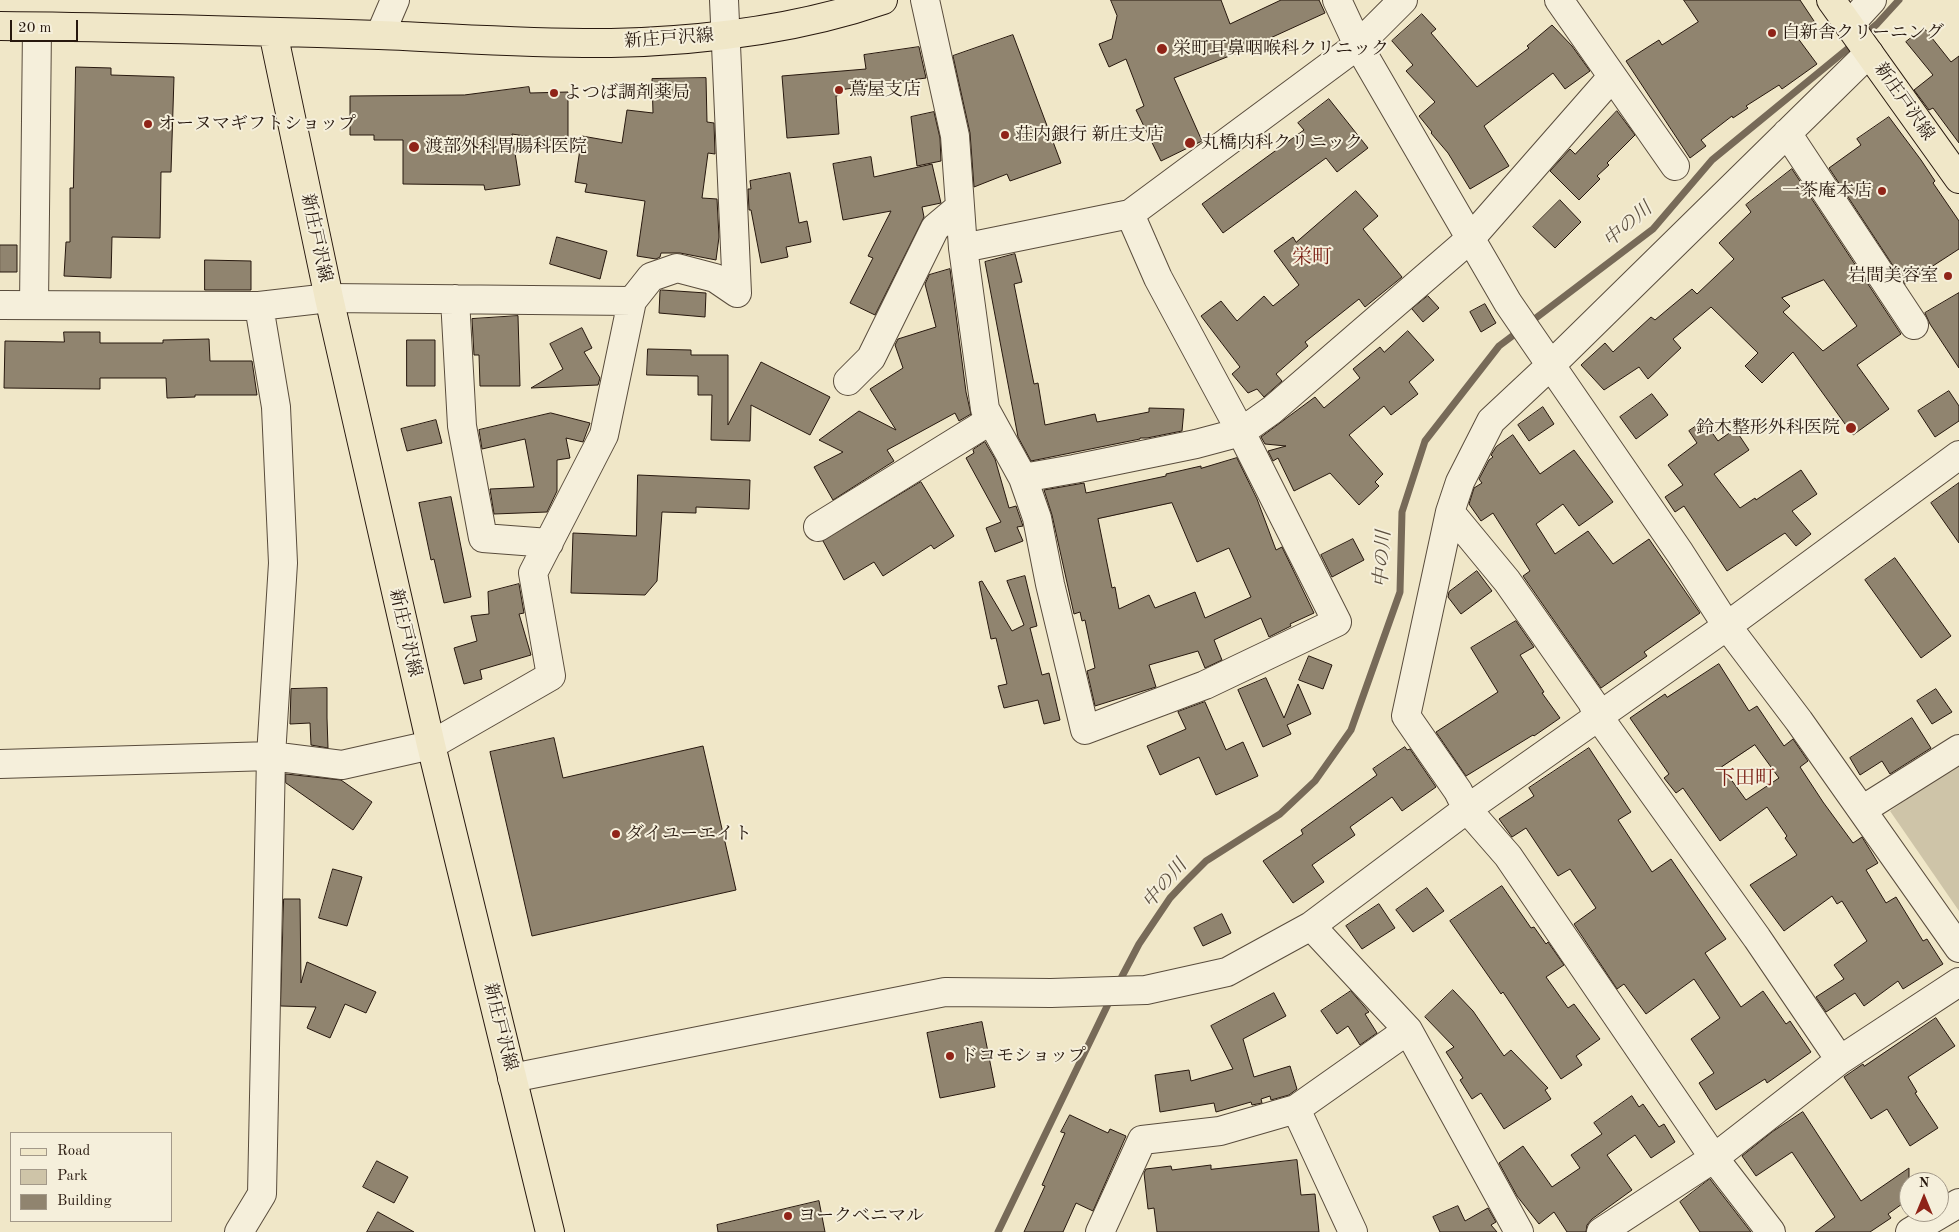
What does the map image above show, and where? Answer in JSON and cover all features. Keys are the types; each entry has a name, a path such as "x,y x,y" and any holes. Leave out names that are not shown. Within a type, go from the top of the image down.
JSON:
{"main road":[{"name":"新庄戸沢線","path":"0,26 273,32 494,41 610,43 683,40 726,34 815,19 882,0"},
{"name":"新庄戸沢線","path":"1831,0 1959,179"},
{"name":"新庄戸沢線","path":"273,32 329,298 431,745 550,1232"}],"street":[{"path":"380,35 395,0"},
{"path":"0,764 271,756 342,765 431,745 551,676 533,573 604,436 632,301 651,277 677,268 715,278 737,293 724,0"},
{"path":"925,0 955,136 963,248 984,409 1023,478 1037,518 1050,584 1085,730 1205,685 1337,622 1241,432 1158,278 1130,214"},
{"path":"1337,0 1358,45 1508,302 1727,626 1799,722 1959,948"},
{"path":"963,248 1130,214 1358,45 1403,0"},
{"path":"1559,0 1675,166"},
{"path":"1850,24 1872,0"},
{"path":"34,305 37,27"},
{"path":"1771,1232 1714,1158 1508,856 1467,808 1458,791 1406,716 1450,512 1460,482 1491,421 1546,357 1787,133 1869,53"},
{"path":"1023,478 1074,470 1196,444 1241,432 1272,410 1470,239 1612,77"},
{"path":"1787,133 1914,325"},
{"path":"848,381 871,358 935,228 960,207"},
{"path":"0,305 260,306 329,298 632,301"},
{"path":"455,299 462,426 483,538 549,543"},
{"path":"239,1232 262,1194 271,756 283,563 276,407 260,306"},
{"path":"818,527 991,420"},
{"path":"512,1078 945,992 1052,993 1146,990 1227,972 1310,926 1467,808 1727,626 1959,455"},
{"path":"1450,512 1507,581 1592,702 1598,716 1751,930 1840,1060"},
{"path":"1862,810 1959,749"},
{"path":"1310,926 1408,1030 1519,1232"},
{"path":"1601,1232 1714,1158 1840,1060 1959,982"},
{"path":"1100,1232 1142,1140 1220,1131 1296,1109 1408,1030"},
{"path":"1296,1109 1353,1232"},
{"path":"1910,1232 1959,1203"}],"green space":[{"path":"1959,763 1959,911 1890,811"}],"building":[{"path":"1111,0 1221,0 1230,24 1281,0 1319,0 1325,13 1242,51 1174,78 1202,141 1161,161 1136,110 1144,106 1126,59 1109,67 1099,44 1112,39 1117,16"},
{"path":"1684,0 1800,0 1816,24 1797,37 1817,64 1782,89 1779,85 1746,106 1748,108 1733,118 1732,116 1701,140 1706,146 1690,158 1626,61 1659,40 1662,45 1698,22"},
{"path":"1422,14 1436,29 1431,33 1477,87 1529,48 1527,46 1552,25 1572,46 1590,71 1565,89 1553,73 1484,126 1509,166 1470,189 1448,153 1419,116 1435,102 1406,71 1413,65 1392,41"},
{"path":"1924,28 1951,62 1959,56 1959,143 1933,108 1929,110 1914,90 1933,75 1906,42"},
{"path":"1013,35 1061,163 1010,181 1007,174 974,187 970,133 953,56"},
{"path":"919,47 926,78 839,90 840,95 836,96 839,134 787,138 782,76 866,69 864,55"},
{"path":"76,67 111,68 111,75 174,77 171,172 161,172 160,238 112,237 111,278 64,276 66,242 70,242 70,188 73,188"},
{"path":"706,78 707,122 714,123 715,154 708,153 702,198 717,199 719,237 716,260 680,253 661,253 660,257 656,259 637,256 645,201 585,192 587,184 575,182 582,136 622,143 627,110 653,113 652,79"},
{"path":"529,87 530,93 568,92 568,143 512,134 520,185 485,190 484,185 403,184 403,140 374,140 374,135 350,135 350,96 464,95"},
{"path":"1329,99 1368,148 1337,172 1326,158 1223,233 1202,204 1304,130 1298,123"},
{"path":"1617,111 1635,135 1607,163 1609,165 1597,176 1600,179 1579,200 1550,171 1570,149 1575,154"},
{"path":"934,112 940,138 941,161 917,166 911,117"},
{"path":"1889,117 1921,160 1935,181 1933,183 1959,221 1959,249 1905,284 1829,168 1861,145 1857,139"},
{"path":"871,157 874,177 932,164 941,203 922,207 924,217 875,315 850,303 873,258 868,256 891,211 843,220 833,164"},
{"path":"1792,169 1901,334 1857,365 1889,409 1853,435 1793,352 1762,383 1745,366 1758,353 1711,307 1673,339 1681,348 1648,379 1639,367 1604,390 1581,365 1605,343 1613,352 1651,317 1655,320 1692,289 1697,294 1734,259 1719,243 1751,212 1746,205","holes":["1824,280 1857,326 1823,351 1783,312 1790,306 1782,298"]},
{"path":"790,173 799,223 807,221 811,242 786,247 788,257 761,263 751,210 749,210 748,189 751,189 750,181"},
{"path":"1356,191 1378,216 1363,229 1402,277 1365,307 1359,299 1305,342 1308,346 1276,374 1282,381 1264,397 1257,389 1248,393 1232,374 1240,367 1201,316 1221,301 1237,321 1264,296 1273,306 1299,285 1274,251 1293,237 1296,242"},
{"path":"1560,200 1581,222 1555,248 1533,227"},
{"path":"557,237 607,251 600,279 550,264"},
{"path":"0,245 17,245 17,272 0,272"},
{"path":"1015,254 1022,282 1014,284 1034,384 1038,383 1045,425 1095,414 1097,422 1149,412 1149,408 1184,409 1182,431 1031,461 1018,437 985,262"},
{"path":"205,260 251,261 251,290 205,290"},
{"path":"950,269 966,392 971,414 959,421 955,413 887,450 894,461 833,500 814,467 843,452 819,440 859,411 896,430 870,389 903,368 895,345 898,339 936,327 925,284 929,275"},
{"path":"660,291 706,293 705,317 659,313"},
{"path":"1959,293 1959,368 1930,324 1925,313"},
{"path":"1428,296 1439,308 1423,322 1412,309"},
{"path":"1485,304 1496,323 1481,332 1470,312"},
{"path":"518,316 520,386 480,386 479,355 474,355 472,319"},
{"path":"582,328 592,348 584,352 600,378 598,385 531,388 563,369 550,344"},
{"path":"1408,331 1434,360 1409,382 1418,394 1391,415 1384,406 1349,435 1383,474 1375,482 1379,486 1359,505 1330,473 1294,491 1278,458 1273,461 1268,451 1286,446 1265,444 1261,437 1315,397 1324,408 1360,378 1353,369 1380,347 1384,352"},
{"path":"64,332 100,332 100,343 163,343 163,340 209,339 210,361 252,361 257,395 195,395 195,397 167,398 166,378 100,378 100,389 4,388 5,341 64,342"},
{"path":"407,340 435,340 435,386 407,386"},
{"path":"648,349 691,350 691,355 728,355 728,425 761,362 830,397 810,435 751,405 750,441 711,440 712,395 698,395 698,376 647,375"},
{"path":"1949,391 1959,406 1959,421 1935,437 1918,411"},
{"path":"1652,394 1668,415 1636,439 1620,417"},
{"path":"1543,407 1554,424 1529,441 1518,425"},
{"path":"551,413 590,423 583,442 566,438 570,458 557,460 557,491 547,512 494,514 490,489 534,487 525,439 482,449 479,430"},
{"path":"436,420 442,443 407,451 401,429"},
{"path":"1704,421 1718,441 1735,429 1749,450 1714,474 1740,508 1755,498 1756,500 1801,470 1817,494 1792,511 1811,534 1796,546 1785,533 1727,571 1684,506 1675,512 1665,497 1683,485 1668,465 1697,443 1689,431"},
{"path":"1513,435 1540,474 1574,450 1613,502 1579,526 1563,504 1536,524 1555,554 1588,531 1613,564 1649,539 1700,613 1644,652 1647,656 1601,688 1523,576 1530,571 1493,513 1481,521 1469,504 1474,488 1482,483 1479,479 1489,460 1493,457 1491,455 1496,447"},
{"path":"985,442 995,459 1009,508 1016,506 1023,526 1017,527 1023,541 995,552 986,528 1001,522 966,458 974,453 973,450"},
{"path":"1237,458 1257,499 1276,550 1282,547 1314,613 1290,624 1291,626 1269,637 1261,618 1214,640 1222,660 1205,668 1198,651 1149,665 1156,687 1095,706 1087,671 1095,668 1085,620 1082,621 1080,612 1074,614 1052,515 1044,490 1084,483 1086,493 1166,476 1166,474 1201,466 1201,468","holes":["1172,503 1197,562 1229,548 1251,597 1205,618 1195,592 1155,608 1149,595 1119,609 1115,587 1112,588 1098,519"]},
{"path":"638,475 750,480 749,509 696,507 696,513 662,512 657,581 645,595 571,593 573,533 636,536"},
{"path":"921,482 954,536 934,549 931,545 883,576 874,562 844,580 823,541"},
{"path":"1959,483 1959,543 1931,503"},
{"path":"451,497 471,597 444,603 434,559 431,560 419,503"},
{"path":"1353,539 1364,560 1332,577 1321,555"},
{"path":"1895,558 1951,636 1921,658 1865,580"},
{"path":"1477,571 1492,591 1461,614 1448,597 1449,592"},
{"path":"1025,576 1037,626 1030,628 1042,675 1049,673 1060,720 1044,724 1038,700 1004,708 998,686 1007,684 996,638 991,639 979,582 982,581 1012,631 1024,625 1007,581"},
{"path":"519,584 524,613 519,614 531,655 480,670 482,679 464,684 454,648 477,641 471,616 489,614 488,592"},
{"path":"1516,621 1534,647 1520,655 1544,692 1542,693 1560,718 1534,736 1466,776 1436,732 1498,692 1471,648"},
{"path":"1309,656 1332,665 1323,689 1299,680"},
{"path":"1719,664 1749,711 1757,706 1784,746 1793,739 1808,761 1800,767 1823,802 1853,843 1862,837 1878,863 1866,870 1886,903 1896,897 1923,941 1927,939 1943,964 1903,989 1898,981 1864,1006 1855,993 1826,1012 1816,997 1844,979 1834,965 1867,941 1842,901 1837,904 1832,896 1784,931 1750,885 1797,855 1785,838 1787,836 1767,807 1720,841 1683,788 1676,793 1664,778 1669,774 1630,718 1665,694 1667,697","holes":["1755,745 1779,778 1746,800 1722,767"]},
{"path":"1266,678 1284,718 1298,684 1311,714 1287,725 1291,734 1263,747 1238,690"},
{"path":"327,688 328,748 311,745 310,723 290,724 291,689"},
{"path":"1936,689 1952,712 1932,724 1917,701"},
{"path":"1205,702 1226,750 1243,742 1258,776 1216,795 1199,757 1160,775 1147,746 1186,729 1178,712"},
{"path":"1912,718 1931,748 1890,774 1882,761 1860,775 1850,758"},
{"name":"ダイユーエイト","path":"554,738 563,778 703,746 736,890 532,936 490,752"},
{"path":"1405,747 1407,750 1410,749 1436,787 1402,811 1392,797 1350,827 1355,835 1312,865 1324,882 1293,903 1263,861 1303,834 1301,830 1377,775 1373,769"},
{"path":"1589,748 1631,812 1618,820 1652,872 1671,859 1726,939 1705,953 1741,1007 1763,991 1786,1024 1790,1021 1811,1052 1767,1083 1765,1079 1716,1110 1699,1083 1714,1073 1691,1039 1720,1018 1694,979 1646,1014 1624,984 1617,989 1574,924 1596,908 1570,869 1558,876 1526,828 1512,837 1499,819 1534,796 1529,788"},
{"path":"286,774 341,780 372,802 353,830 286,783"},
{"path":"333,869 362,877 347,926 319,918"},
{"path":"1502,886 1531,928 1534,927 1546,944 1548,942 1564,965 1546,977 1568,1008 1574,1004 1600,1039 1576,1056 1582,1065 1561,1079 1503,992 1501,994 1450,921"},
{"path":"1427,888 1444,911 1413,932 1396,910"},
{"path":"284,899 300,899 301,983 307,962 376,992 366,1013 345,1004 330,1038 307,1028 316,1007 281,1006"},
{"path":"1379,904 1395,928 1362,949 1346,926"},
{"path":"1222,914 1231,933 1203,946 1194,928"},
{"path":"1453,990 1473,1011 1504,1056 1511,1050 1548,1088 1545,1090 1551,1099 1504,1129 1481,1093 1472,1099 1460,1080 1463,1078 1446,1052 1454,1047 1425,1017"},
{"path":"1351,991 1369,1012 1365,1014 1377,1033 1360,1045 1348,1026 1337,1034 1321,1011"},
{"path":"1274,993 1286,1016 1243,1039 1254,1077 1290,1066 1297,1089 1289,1095 1271,1100 1270,1096 1261,1099 1262,1103 1252,1105 1251,1102 1216,1112 1214,1103 1160,1112 1155,1075 1189,1070 1191,1081 1233,1069 1211,1026"},
{"path":"1936,1018 1955,1046 1908,1077 1917,1092 1915,1093 1938,1128 1910,1146 1887,1109 1871,1119 1844,1077 1863,1064 1864,1066"},
{"path":"982,1022 995,1087 940,1098 927,1033"},
{"path":"1632,1096 1639,1107 1643,1104 1659,1127 1664,1124 1675,1142 1651,1158 1635,1135 1607,1155 1632,1190 1592,1219 1587,1225 1586,1232 1567,1232 1554,1212 1539,1224 1517,1196 1499,1163 1523,1146 1552,1187 1580,1168 1571,1155 1602,1134 1594,1123"},
{"path":"1803,1112 1861,1201 1899,1175 1899,1206 1888,1214 1891,1218 1870,1232 1815,1232 1835,1217 1792,1152 1756,1176 1742,1156 1772,1132"},
{"path":"1070,1115 1108,1133 1110,1129 1126,1136 1093,1211 1076,1203 1063,1232 1024,1232 1045,1186 1042,1185 1065,1133 1061,1132"},
{"path":"1297,1160 1301,1195 1315,1194 1319,1232 1157,1232 1154,1208 1148,1209 1144,1173 1146,1169 1171,1166 1172,1170 1211,1165 1211,1169"},
{"path":"377,1161 408,1177 394,1203 363,1187"},
{"path":"1710,1179 1751,1232 1700,1232 1680,1202"},
{"name":"ヨークベニマル","path":"819,1201 825,1232 718,1232 717,1225"},
{"path":"1458,1206 1465,1221 1488,1208 1496,1222 1491,1225 1497,1232 1440,1232 1433,1217"},
{"path":"378,1212 414,1232 367,1232"}],"waterway":[{"name":"中の川","path":"1864,35 1899,0"},
{"name":"中の川","path":"1528,324 1653,229 1712,160 1856,42"},
{"name":"中の川","path":"1118,984 1139,944 1170,898 1206,861 1280,814 1315,781 1351,730 1400,592 1402,512 1425,441 1499,346 1519,331"},
{"name":"中の川","path":"998,1232 1111,998"}],"place":[{"name":"白新舎クリーニング","path":"1772,33"},
{"name":"栄町耳鼻咽喉科クリニック","path":"1162,49"},
{"name":"蔦屋支店","path":"839,90"},
{"name":"よつば調剤薬局","path":"554,93"},
{"name":"オーヌマギフトショップ","path":"148,124"},
{"name":"荘内銀行 新庄支店","path":"1005,135"},
{"name":"丸橋内科クリニック","path":"1190,143"},
{"name":"渡部外科胃腸科医院","path":"414,147"},
{"name":"一茶庵本店","path":"1882,191"},
{"name":"岩間美容室","path":"1948,276"},
{"name":"鈴木整形外科医院","path":"1851,428"},
{"name":"ダイユーエイト","path":"616,834"},
{"name":"ドコモショップ","path":"950,1056"},
{"name":"ヨークベニマル","path":"788,1216"}],"district":[{"name":"栄町","path":"1312,258"},
{"name":"下田町","path":"1745,779"}]}
